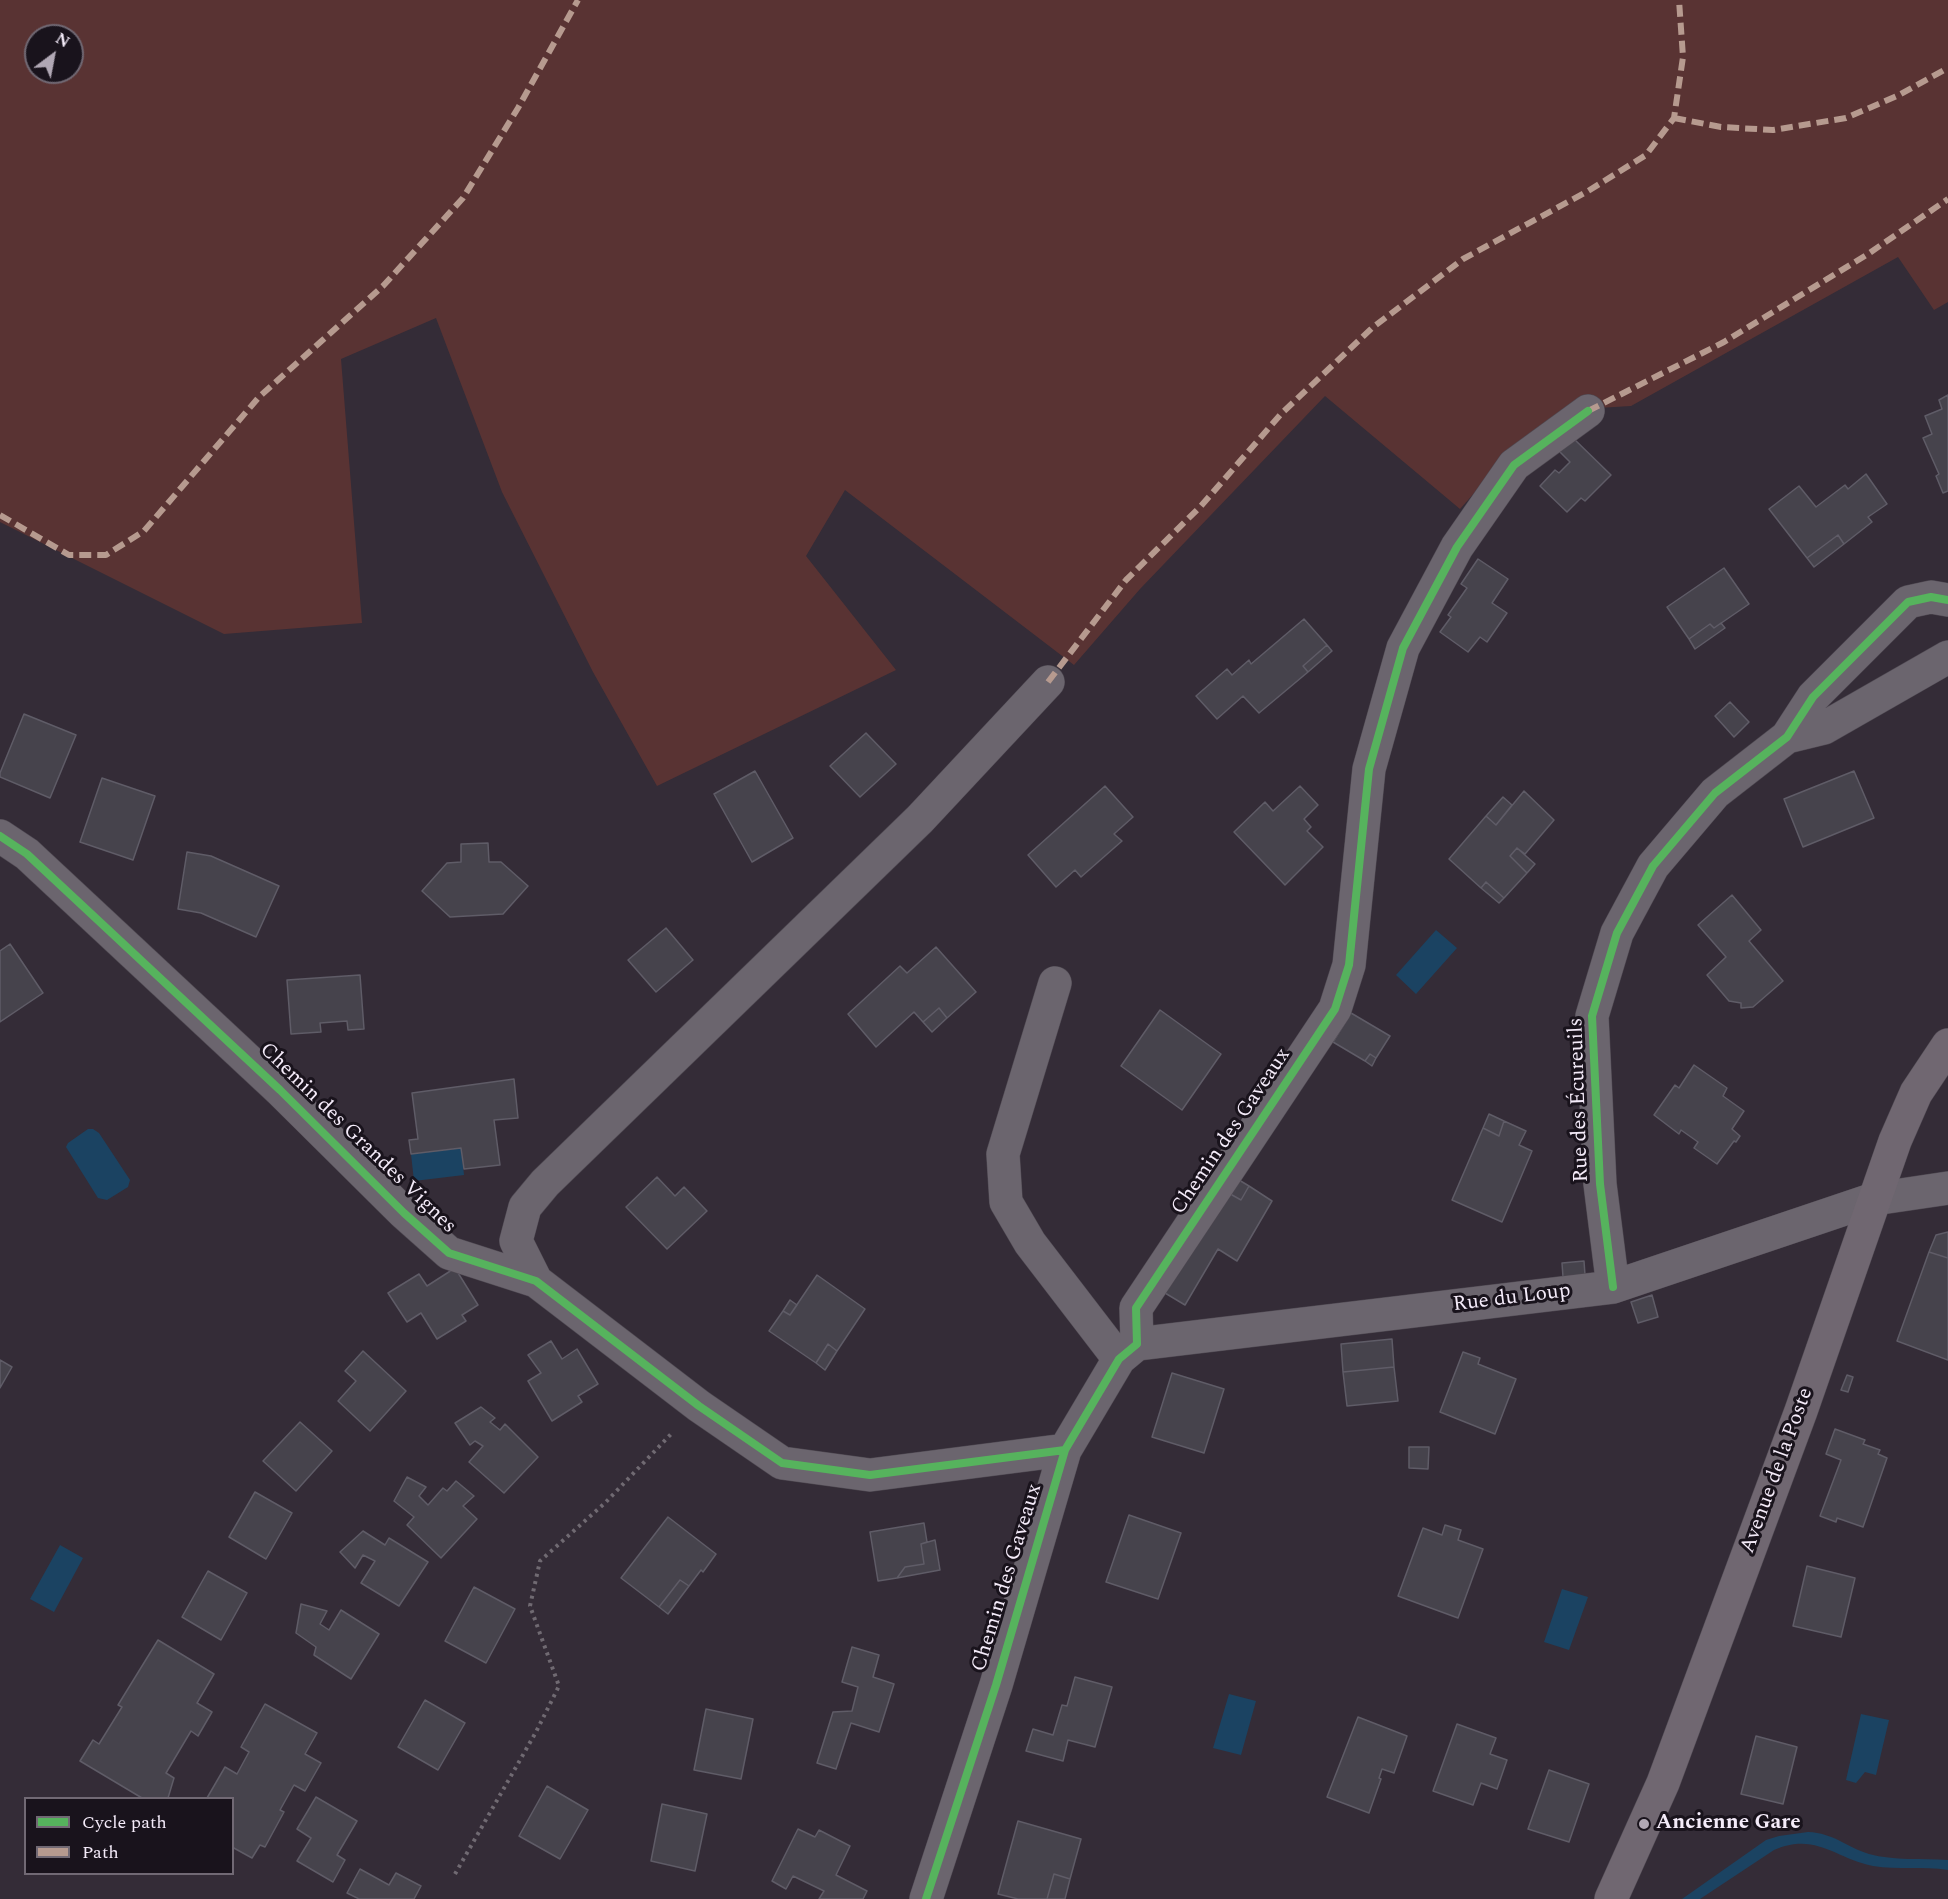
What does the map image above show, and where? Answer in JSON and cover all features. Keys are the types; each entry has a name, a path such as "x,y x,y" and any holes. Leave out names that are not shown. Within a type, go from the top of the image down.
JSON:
{"main road":[{"name":"Avenue de la Poste","path":"1611,1899 1663,1783 1794,1430 1895,1141 1916,1093 1948,1045"}],"street":[{"name":"Chemin des Gaveaux","path":"926,1899 996,1685 1065,1450 1128,1351 1136,1308 1335,1009 1349,965 1369,769 1403,648 1457,547 1514,465 1588,411"},
{"name":"Rue des Écureuils","path":"1613,1287 1600,1184 1592,1016 1617,933 1653,866 1715,793 1787,737 1813,697 1908,602 1931,597 1948,600"},
{"name":"Rue des Écureuils","path":"1787,737 1824,728 1948,657"},
{"path":"536,1281 516,1241 525,1207 545,1183 920,819 1048,682"},
{"name":"Chemin des Grandes Vignes","path":"0,836 27,854 53,878 280,1090 404,1213 449,1252 536,1281 699,1406 783,1463 870,1475 1065,1450"},
{"path":"1054,983 1003,1154 1006,1202 1030,1243 1128,1351"},
{"name":"Rue du Loup","path":"1128,1351 1613,1287 1874,1199 1948,1188"}],"path":[{"path":"455,1874 536,1732 558,1686 530,1606 540,1561 605,1503 699,1406"}],"shaded area":[{"path":"0,0 1948,0 1948,302 1934,310 1898,257 1631,406 1564,410 1508,455 1460,509 1325,396 1140,589 1074,665 845,490 806,556 896,670 657,786 593,672 502,492 436,318 341,359 362,623 224,634 0,522"}],"water":[{"path":"1436,930 1457,948 1416,994 1396,975"},
{"path":"88,1129 99,1133 130,1180 128,1187 107,1200 98,1198 66,1147 68,1143"},
{"path":"461,1148 464,1175 414,1181 411,1154"},
{"path":"60,1545 83,1558 54,1612 30,1599"},
{"path":"1562,1589 1588,1597 1569,1650 1544,1642"},
{"path":"1229,1694 1256,1701 1241,1755 1213,1748"},
{"path":"1861,1714 1889,1720 1876,1775 1865,1772 1856,1783 1846,1780"},
{"path":"1808,1832 1825,1835 1861,1851 1879,1856 1948,1860 1948,1870 1873,1866 1813,1845 1789,1845 1774,1850 1700,1899 1682,1899 1766,1840"}],"building":[{"path":"1948,395 1948,491 1943,493 1936,476 1939,474 1923,438 1932,434 1925,416 1942,409 1939,400"},
{"path":"1572,437 1611,475 1585,501 1581,498 1567,512 1540,486 1555,470 1559,473 1570,462 1559,451"},
{"path":"1866,474 1887,504 1868,517 1872,522 1844,544 1838,535 1807,558 1769,509 1799,486 1816,507 1845,485 1848,489"},
{"path":"1838,535 1844,544 1814,567 1807,558"},
{"path":"1478,559 1508,579 1492,603 1507,613 1487,642 1480,637 1468,652 1440,632 1451,617 1448,615 1467,588 1461,584"},
{"path":"1724,568 1749,604 1714,628 1710,624 1689,639 1667,607"},
{"path":"1304,619 1327,645 1303,666 1308,672 1259,713 1243,696 1217,719 1196,696 1227,669 1232,675 1249,660 1251,664"},
{"path":"1721,623 1725,628 1695,649 1689,639 1710,624 1714,628"},
{"path":"1327,645 1332,651 1308,672 1303,666"},
{"path":"1730,702 1749,722 1734,737 1715,716"},
{"path":"24,714 76,735 50,798 0,777"},
{"path":"866,733 896,764 860,797 830,766"},
{"path":"755,771 793,838 752,862 714,794"},
{"path":"1854,771 1874,818 1803,847 1784,799"},
{"path":"102,778 155,796 133,860 80,842"},
{"path":"1105,786 1133,817 1114,834 1122,841 1081,877 1075,870 1056,887 1028,855"},
{"path":"1300,786 1318,805 1304,819 1311,827 1307,831 1323,847 1285,885 1234,832 1265,802 1273,811"},
{"path":"1524,791 1554,820 1525,854 1517,848 1510,856 1527,873 1504,898 1486,882 1481,888 1449,859 1486,816 1496,825"},
{"path":"1503,797 1512,805 1496,825 1486,816"},
{"path":"488,843 489,862 501,862 528,886 503,914 450,917 422,891 447,863 461,862 461,844"},
{"path":"1517,848 1535,864 1527,873 1510,856"},
{"path":"187,852 211,856 279,886 256,937 201,913 178,909"},
{"path":"1486,882 1504,898 1499,903 1481,888"},
{"path":"1732,895 1761,930 1749,941 1783,981 1753,1007 1741,1008 1741,1003 1729,1001 1707,975 1726,957 1698,925"},
{"path":"666,928 693,960 656,992 628,960"},
{"path":"10,944 43,993 0,1022 0,951"},
{"path":"936,947 976,992 947,1018 939,1008 923,1022 914,1012 876,1047 848,1014 900,966 907,973"},
{"path":"360,975 364,1029 348,1030 347,1021 320,1023 321,1032 291,1034 287,980"},
{"path":"939,1008 947,1018 932,1032 923,1022"},
{"path":"1160,1010 1221,1054 1182,1110 1121,1066"},
{"path":"1351,1013 1390,1036 1376,1058 1370,1054 1365,1061 1333,1042"},
{"path":"1370,1054 1376,1058 1372,1066 1365,1061"},
{"path":"1694,1065 1727,1088 1723,1096 1744,1111 1732,1129 1740,1136 1717,1164 1694,1148 1698,1142 1681,1130 1679,1134 1654,1115 1675,1085 1679,1088"},
{"path":"514,1079 518,1118 494,1120 500,1165 464,1169 461,1148 411,1154 409,1140 418,1139 412,1093"},
{"path":"1489,1114 1504,1121 1499,1136 1483,1128"},
{"path":"1504,1121 1526,1131 1519,1145 1532,1151 1502,1222 1452,1200 1483,1128 1499,1136"},
{"path":"657,1177 675,1196 684,1187 707,1211 667,1249 626,1207"},
{"path":"1234,1177 1249,1186 1241,1200 1225,1191"},
{"path":"1249,1186 1272,1201 1237,1261 1218,1249 1185,1305 1155,1287 1225,1191 1241,1200"},
{"path":"1948,1232 1948,1258 1929,1252 1936,1235"},
{"path":"1929,1252 1948,1258 1948,1360 1897,1341"},
{"path":"1584,1261 1585,1275 1563,1277 1562,1263"},
{"path":"455,1268 478,1305 462,1315 466,1321 437,1339 421,1313 407,1322 388,1293 419,1274 427,1286"},
{"path":"817,1275 865,1309 837,1351 828,1344 816,1363 769,1331 783,1311 790,1315"},
{"path":"1652,1295 1658,1317 1638,1323 1631,1302"},
{"path":"790,1300 797,1305 790,1315 783,1311"},
{"path":"1392,1339 1394,1367 1343,1372 1341,1344"},
{"path":"551,1341 562,1359 577,1349 598,1384 578,1396 582,1402 552,1421 528,1381 541,1373 528,1355"},
{"path":"828,1344 837,1351 825,1370 816,1363"},
{"path":"363,1351 406,1391 370,1431 338,1401 356,1381 345,1371"},
{"path":"1463,1352 1480,1358 1478,1364 1516,1379 1495,1434 1440,1412"},
{"path":"0,1360 12,1367 0,1388"},
{"path":"1394,1367 1398,1401 1347,1406 1343,1372"},
{"path":"1172,1373 1224,1389 1204,1453 1152,1437"},
{"path":"1847,1375 1853,1377 1848,1392 1841,1390"},
{"path":"481,1407 495,1418 490,1422 500,1430 505,1424 538,1457 504,1493 469,1462 483,1446 475,1441 470,1445 455,1423"},
{"path":"300,1422 332,1451 296,1491 263,1461"},
{"path":"1835,1429 1865,1440 1863,1444 1880,1450 1878,1454 1887,1458 1863,1527 1837,1518 1836,1522 1820,1516 1841,1460 1826,1454"},
{"path":"1409,1447 1429,1447 1428,1469 1409,1468"},
{"path":"407,1477 426,1487 419,1496 428,1505 443,1488 447,1491 456,1481 474,1496 463,1506 477,1519 441,1558 407,1525 414,1517 394,1501"},
{"path":"255,1492 292,1513 266,1559 229,1537"},
{"path":"1129,1515 1181,1533 1158,1599 1106,1582"},
{"path":"668,1517 716,1554 689,1586 680,1580 659,1607 621,1578"},
{"path":"924,1523 927,1542 921,1544 924,1564 905,1567 897,1578 878,1581 870,1532"},
{"path":"1445,1525 1461,1530 1458,1540 1483,1549 1458,1618 1398,1596 1423,1528 1442,1535"},
{"path":"363,1531 385,1545 389,1538 428,1562 399,1606 361,1583 375,1561 363,1555 355,1568 340,1552"},
{"path":"935,1540 940,1570 897,1578 905,1567 924,1564 921,1544"},
{"path":"1807,1566 1855,1578 1841,1637 1793,1626"},
{"path":"208,1571 247,1593 221,1640 182,1617"},
{"path":"680,1580 689,1586 668,1614 659,1607"},
{"path":"474,1587 515,1609 486,1663 445,1641"},
{"path":"301,1604 327,1611 320,1624 329,1630 341,1610 379,1634 351,1679 314,1655 316,1647 296,1633"},
{"path":"158,1640 214,1674 197,1703 212,1712 198,1736 191,1731 166,1773 174,1778 168,1797 140,1797 80,1761 93,1740 99,1744 122,1707 118,1705"},
{"path":"852,1647 879,1655 873,1677 894,1684 879,1732 851,1723 836,1769 817,1763 833,1712 852,1711 858,1687 842,1682"},
{"path":"1075,1677 1112,1687 1095,1747 1068,1740 1063,1761 1026,1751 1033,1729 1053,1735 1062,1705 1067,1706"},
{"path":"425,1700 465,1723 438,1770 398,1747"},
{"path":"265,1704 317,1733 305,1754 321,1763 305,1791 294,1785 280,1810 284,1812 265,1847 260,1845 252,1858 234,1848 234,1797 208,1797 225,1767 237,1774 249,1752 241,1747"},
{"path":"706,1709 753,1719 741,1779 694,1770"},
{"path":"1358,1717 1407,1736 1394,1773 1382,1769 1379,1778 1381,1779 1369,1813 1327,1797"},
{"path":"1457,1724 1496,1738 1490,1754 1507,1760 1497,1789 1481,1783 1473,1805 1433,1791"},
{"path":"1756,1736 1797,1747 1783,1804 1741,1794"},
{"path":"1549,1770 1589,1784 1569,1842 1528,1829"},
{"path":"547,1786 588,1810 560,1859 519,1836"},
{"path":"316,1797 357,1821 337,1855 345,1860 333,1882 297,1861 311,1838 297,1829"},
{"path":"662,1804 707,1814 695,1871 651,1861"},
{"path":"1018,1821 1081,1839 1070,1879 1054,1874 1047,1899 1018,1899 998,1894"},
{"path":"798,1829 815,1837 819,1830 850,1846 836,1875 867,1891 863,1899 819,1899 824,1891 793,1876 786,1889 772,1881"},
{"path":"360,1869 389,1885 396,1873 421,1886 414,1899 359,1899 347,1893"},
{"path":"1054,1874 1070,1879 1065,1899 1047,1899"}],"marked path":[{"path":"0,515 69,555 106,555 144,531 259,397 383,286 463,198 518,108 578,0"},
{"path":"1048,682 1126,580 1201,506 1281,414 1372,328 1463,259 1588,191 1646,155 1674,118 1683,57 1679,0"},
{"path":"1674,118 1721,127 1773,130 1846,118 1897,96 1948,68"},
{"path":"1588,411 1724,342 1868,254 1948,199"}],"cycle path":[{"path":"926,1899 996,1685 1065,1450 1119,1359 1137,1344 1136,1308 1335,1009 1349,965 1369,769 1403,648 1457,547 1514,465 1588,411"},
{"path":"1613,1287 1600,1184 1592,1016 1617,933 1653,866 1715,793 1787,737 1813,697 1908,602 1931,597 1948,600"},
{"path":"0,836 27,854 280,1090 404,1213 449,1253 536,1281 699,1406 782,1463 870,1475 1065,1450"}],"place":[{"name":"Ancienne Gare","path":"1644,1824"}]}
